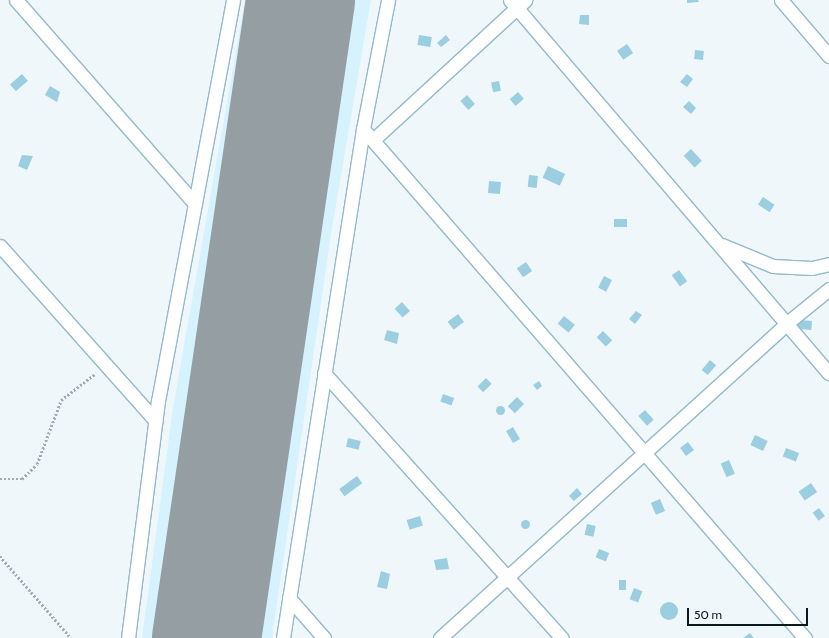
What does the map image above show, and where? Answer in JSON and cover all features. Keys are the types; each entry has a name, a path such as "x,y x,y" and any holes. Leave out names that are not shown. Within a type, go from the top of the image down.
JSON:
{"street":[{"path":"16,0 195,204"},
{"path":"128,638 156,421 233,0"},
{"path":"283,638 363,129 388,0"},
{"path":"781,0 829,56"},
{"path":"373,140 517,3 719,244 829,372"},
{"path":"363,129 646,451 805,638"},
{"path":"719,244 774,266 812,268 829,264"},
{"path":"0,246 156,421"},
{"path":"440,638 787,323 829,289"},
{"path":"324,373 562,638"},
{"path":"289,598 324,638"}],"path":[{"path":"0,479 22,480 37,464 61,400 106,366"},
{"path":"0,556 71,638"}],"shaded area":[{"path":"245,0 371,0 331,234 272,638 142,638 173,408"}],"building":[{"path":"687,0 698,0 699,2 687,3"},
{"path":"580,15 589,15 589,25 579,24"},
{"path":"419,35 432,37 430,47 417,45"},
{"path":"446,35 450,40 441,47 437,43"},
{"path":"627,44 633,53 623,60 617,51"},
{"path":"695,50 704,51 703,60 694,59"},
{"path":"22,74 28,81 16,91 10,84"},
{"path":"687,74 693,79 687,87 680,82"},
{"path":"499,81 501,91 493,92 491,83"},
{"path":"50,86 60,92 57,102 45,95"},
{"path":"518,92 524,99 516,106 510,99"},
{"path":"467,95 475,104 468,110 460,101"},
{"path":"689,101 696,108 691,114 683,107"},
{"path":"691,149 702,161 695,168 684,156"},
{"path":"22,155 33,156 27,170 18,166"},
{"path":"548,166 565,174 560,186 543,178"},
{"path":"529,175 538,176 537,188 528,187"},
{"path":"489,181 501,182 500,194 488,193"},
{"path":"763,197 775,205 770,212 758,204"},
{"path":"614,219 627,219 627,227 614,227"},
{"path":"526,262 532,271 523,277 517,268"},
{"path":"679,270 687,281 680,287 672,275"},
{"path":"604,276 612,280 606,292 598,288"},
{"path":"402,302 410,311 403,318 395,309"},
{"path":"636,311 642,315 635,324 629,319"},
{"path":"458,314 464,322 454,330 448,322"},
{"path":"564,316 575,325 569,333 558,324"},
{"path":"799,320 812,321 811,330 798,329"},
{"path":"387,330 399,333 397,344 384,340"},
{"path":"603,331 612,340 606,347 597,337"},
{"path":"710,360 716,365 708,375 702,370"},
{"path":"486,378 492,384 483,392 478,386"},
{"path":"539,381 542,386 537,390 533,385"},
{"path":"443,394 454,398 452,406 440,402"},
{"path":"517,397 524,404 515,413 508,406"},
{"path":"500,405 505,410 500,415 495,410"},
{"path":"645,410 654,420 647,426 638,416"},
{"path":"513,427 520,439 513,443 506,431"},
{"path":"755,435 768,441 763,451 750,445"},
{"path":"348,438 361,441 359,450 346,447"},
{"path":"688,442 694,450 686,456 680,448"},
{"path":"786,448 799,453 796,461 783,456"},
{"path":"729,460 735,474 727,477 721,464"},
{"path":"357,476 362,483 344,496 339,489"},
{"path":"811,483 817,492 805,501 799,491"},
{"path":"577,488 582,494 574,501 569,496"},
{"path":"660,499 665,511 656,515 651,503"},
{"path":"819,508 825,516 819,521 813,513"},
{"path":"420,516 423,526 410,530 407,520"},
{"path":"525,519 530,524 525,529 520,524"},
{"path":"587,524 596,526 593,537 585,535"},
{"path":"599,549 609,553 606,561 596,557"},
{"path":"447,558 449,569 436,570 434,560"},
{"path":"381,571 390,574 387,589 377,587"},
{"path":"619,580 626,580 626,590 619,590"},
{"path":"634,588 642,591 638,602 630,599"},
{"path":"669,602 675,605 678,611 675,617 669,620 663,617 660,611 663,605"},
{"path":"750,633 754,638 743,638"}],"runway":[{"path":"206,638 300,0"}]}
